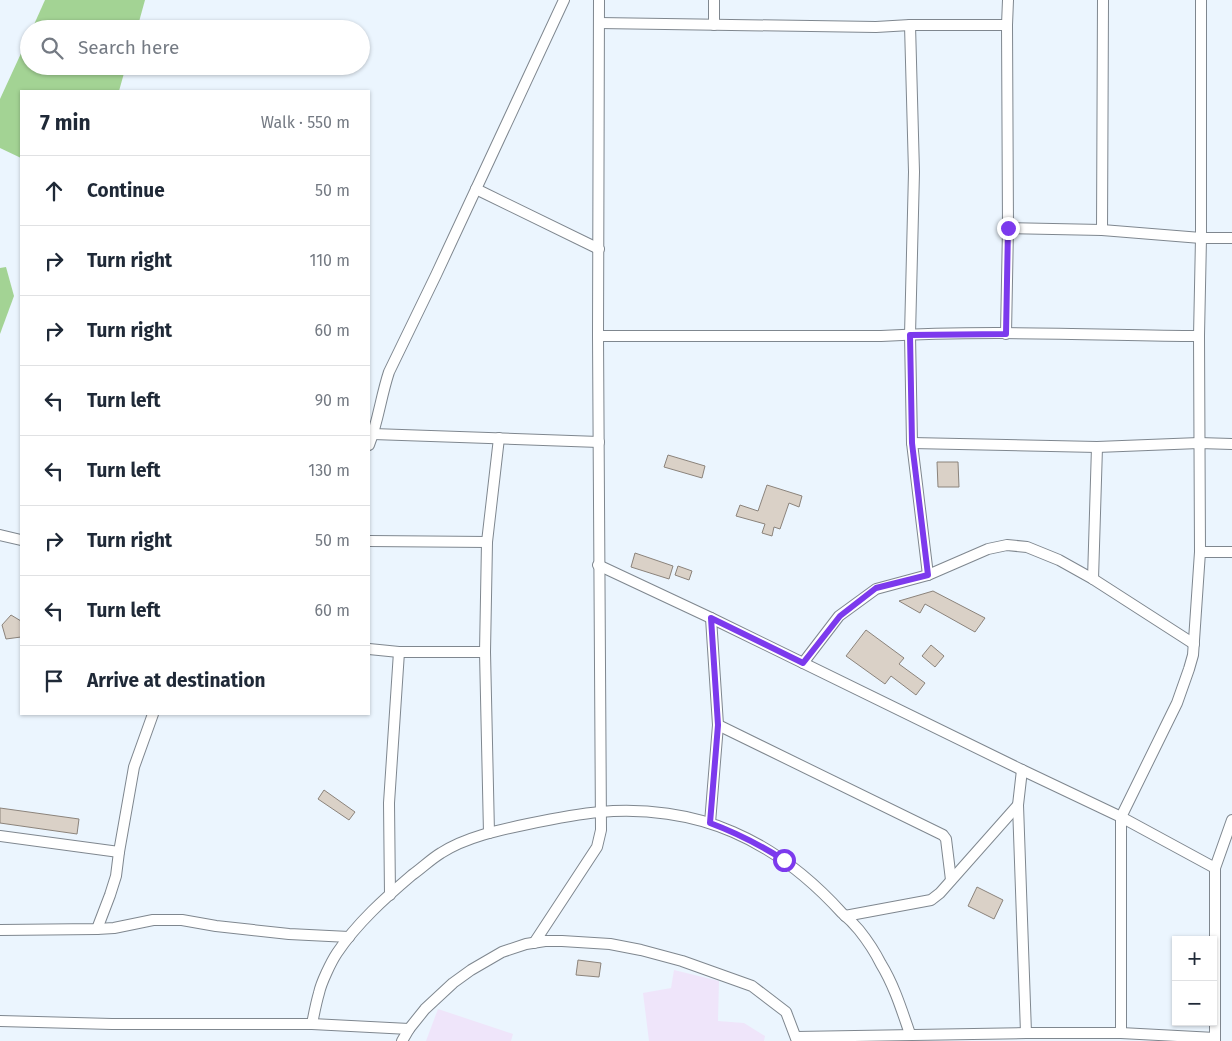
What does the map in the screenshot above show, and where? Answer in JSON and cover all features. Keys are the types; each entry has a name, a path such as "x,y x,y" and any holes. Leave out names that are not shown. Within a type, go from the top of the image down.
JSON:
{"street":[{"path":"370,442 389,372 564,0"},
{"path":"534,943 597,847 601,830 598,565 599,0"},
{"path":"714,0 714,25"},
{"path":"1006,334 1008,0"},
{"path":"1102,230 1103,0"},
{"path":"1121,1033 1121,817 1177,703 1190,669 1194,644 1200,552 1201,0"},
{"path":"599,23 867,27 1007,25"},
{"path":"910,25 914,172 910,335 912,443 928,575"},
{"path":"476,189 599,249"},
{"path":"1008,228 1102,230 1201,238 1232,238"},
{"path":"598,336 1006,334 1199,336"},
{"path":"373,434 598,442"},
{"path":"489,833 485,652 487,542 498,438"},
{"path":"912,443 1097,447 1199,443 1232,444"},
{"path":"1092,578 1097,447"},
{"path":"0,535 20,540"},
{"path":"370,541 487,542"},
{"path":"803,663 840,616 876,588 928,575 988,549 1007,545 1027,547 1059,560 1092,578 1194,644"},
{"path":"1200,552 1232,552"},
{"path":"598,565 1121,817 1215,868"},
{"path":"710,823 718,725 711,618"},
{"path":"370,649 398,652 485,652"},
{"path":"390,895 389,802 398,652"},
{"path":"97,929 116,876 118,852 134,767 153,715"},
{"path":"718,725 943,835 946,839 951,880"},
{"path":"1022,770 1018,805 1026,1033"},
{"path":"845,916 931,900 940,893 1018,805"},
{"path":"312,1024 319,991 336,954 371,912 441,852 489,833 534,823 601,812 654,812 710,823 734,832 784,860 830,899 859,930 882,965 899,1002 910,1034"},
{"path":"402,1041 425,1009 453,983 471,970 502,952 526,944 546,941 610,944 641,950 682,961 752,986 786,1012 796,1039 910,1034 1121,1033 1215,1039 1215,868 1232,820"},
{"path":"0,836 118,852"},
{"path":"0,930 97,929 114,928 153,920 182,920 216,926 289,934 349,937"},
{"path":"0,1021 112,1024 312,1024 409,1029"}],"shaded area":[{"path":"674,970 719,981 718,1021 744,1023 765,1036 764,1041 649,1041 643,993 671,988"},
{"path":"438,1009 513,1034 511,1041 426,1041"}],"green space":[{"path":"45,0 145,0 139,20 36,20"},
{"path":"20,56 20,75 123,75 119,90 20,90 20,158 0,148 0,99"},
{"path":"6,267 14,296 0,334 0,268"}],"building":[{"path":"668,455 705,466 702,478 664,467"},
{"path":"937,462 958,462 959,487 938,487"},
{"path":"767,485 802,496 799,507 789,503 780,529 774,527 772,536 762,533 765,524 736,516 740,505 758,511"},
{"path":"635,553 673,566 669,579 631,567"},
{"path":"678,566 692,571 689,580 675,575"},
{"path":"933,591 985,618 975,632 925,604 920,613 899,601"},
{"path":"11,615 20,620 20,637 6,639 2,625"},
{"path":"866,630 904,658 899,664 925,683 916,695 891,676 885,684 846,656"},
{"path":"931,645 944,656 935,667 922,656"},
{"path":"324,790 355,812 349,820 318,799"},
{"path":"0,808 79,819 77,834 0,823"},
{"path":"977,887 1003,900 994,919 968,906"},
{"path":"578,960 601,963 599,977 576,975"}],"route":[{"path":"784,860 734,832 710,823 718,725 711,618 803,663 840,616 876,588 928,575 912,443 910,335 1006,334 1008,228"}]}
